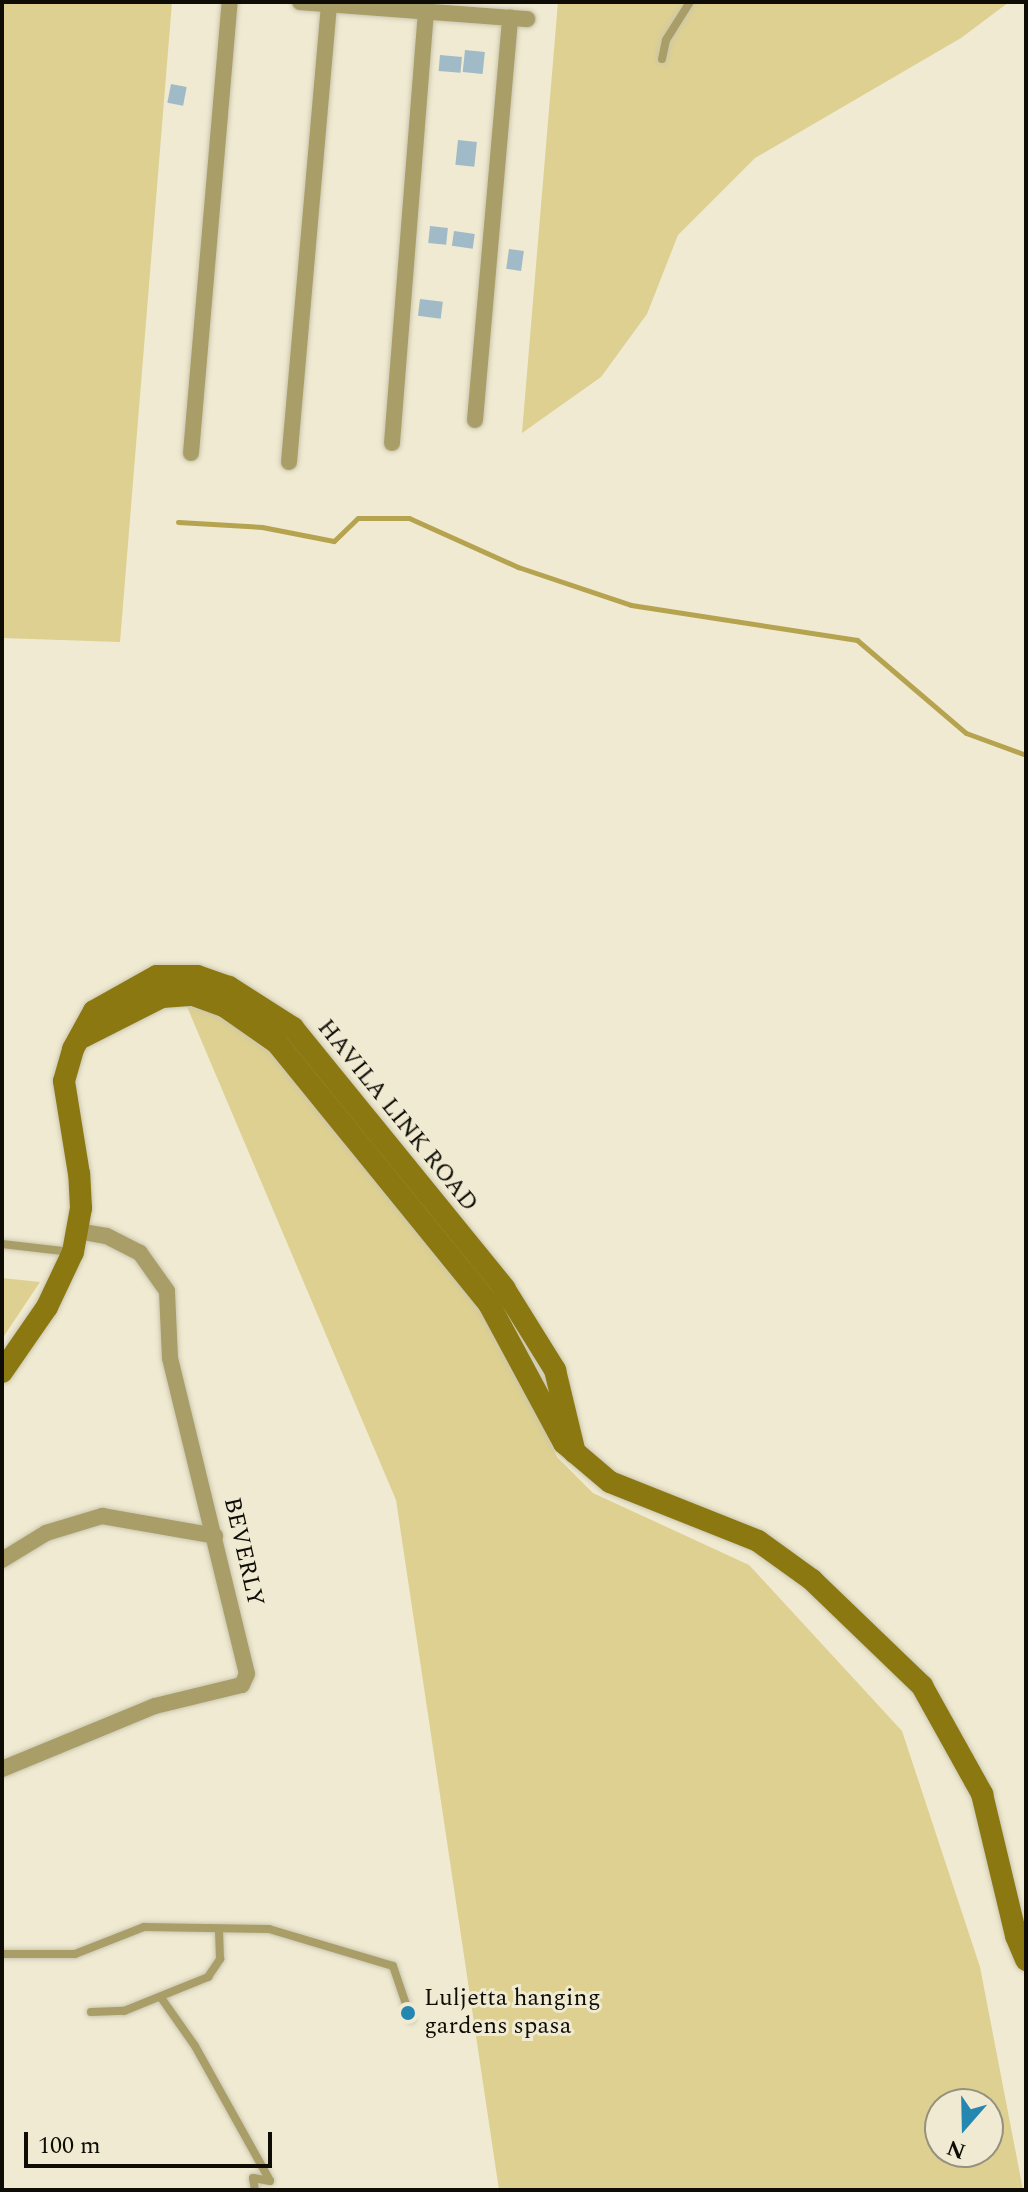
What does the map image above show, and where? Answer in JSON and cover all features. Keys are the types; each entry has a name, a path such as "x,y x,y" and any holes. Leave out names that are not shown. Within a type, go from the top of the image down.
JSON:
{"street":[{"path":"191,453 230,2"},
{"path":"300,2 518,18 475,420"},
{"path":"289,462 329,4"},
{"path":"392,443 426,11"},
{"name":"HAVILA LINK ROAD","path":"75,1242 79,1174 64,1081 73,1049 83,1037 162,997 193,995 224,1006 277,1043 489,1304 529,1371 555,1434 610,1482 758,1541 812,1580 912,1674 947,1723 982,1794 1026,1960"},
{"name":"BEVERLY","path":"2,1769 155,1706 242,1685 247,1674 170,1358 167,1291 140,1253 106,1236 75,1242"},
{"path":"2,1372 47,1307 75,1242"},
{"path":"2,1560 46,1533 102,1516 215,1536"}],"lane":[{"path":"662,59 666,40 690,2"},
{"path":"2,1244 75,1242"},
{"path":"2,1954 75,1954 144,1927 269,1929 393,1966 411,2019"},
{"path":"91,2012 124,2011 162,1999 208,1977 220,1959 219,1930"},
{"path":"162,1999 195,2046 270,2181 253,2178 255,2190"}],"shaded area":[{"path":"2,2 172,2 120,642 2,638"},
{"path":"558,2 1009,2 961,38 755,158 678,235 647,314 601,377 522,433"},
{"path":"185,1002 221,1012 277,1050 507,1344 557,1457 593,1493 749,1565 902,1731 980,1967 1003,2088 924,2088 924,2168 1004,2168 1004,2091 1023,2190 499,2190 396,1500"},
{"path":"2,1278 40,1282 2,1339"}],"building":[{"path":"465,50 485,52 483,74 463,72"},
{"path":"440,55 462,57 461,73 439,71"},
{"path":"171,84 187,87 183,106 167,103"},
{"path":"458,140 477,142 474,167 455,165"},
{"path":"430,226 448,228 446,245 428,243"},
{"path":"454,231 475,234 473,249 452,246"},
{"path":"509,249 524,251 521,271 506,269"},
{"path":"420,299 443,302 441,319 418,316"}],"waterway":[{"path":"178,522 262,527 334,541 358,518 409,518 518,567 631,605 857,640 966,733 1026,755"}],"place":[{"name":"Luljetta hanging gardens spasa","path":"408,2013"}]}
